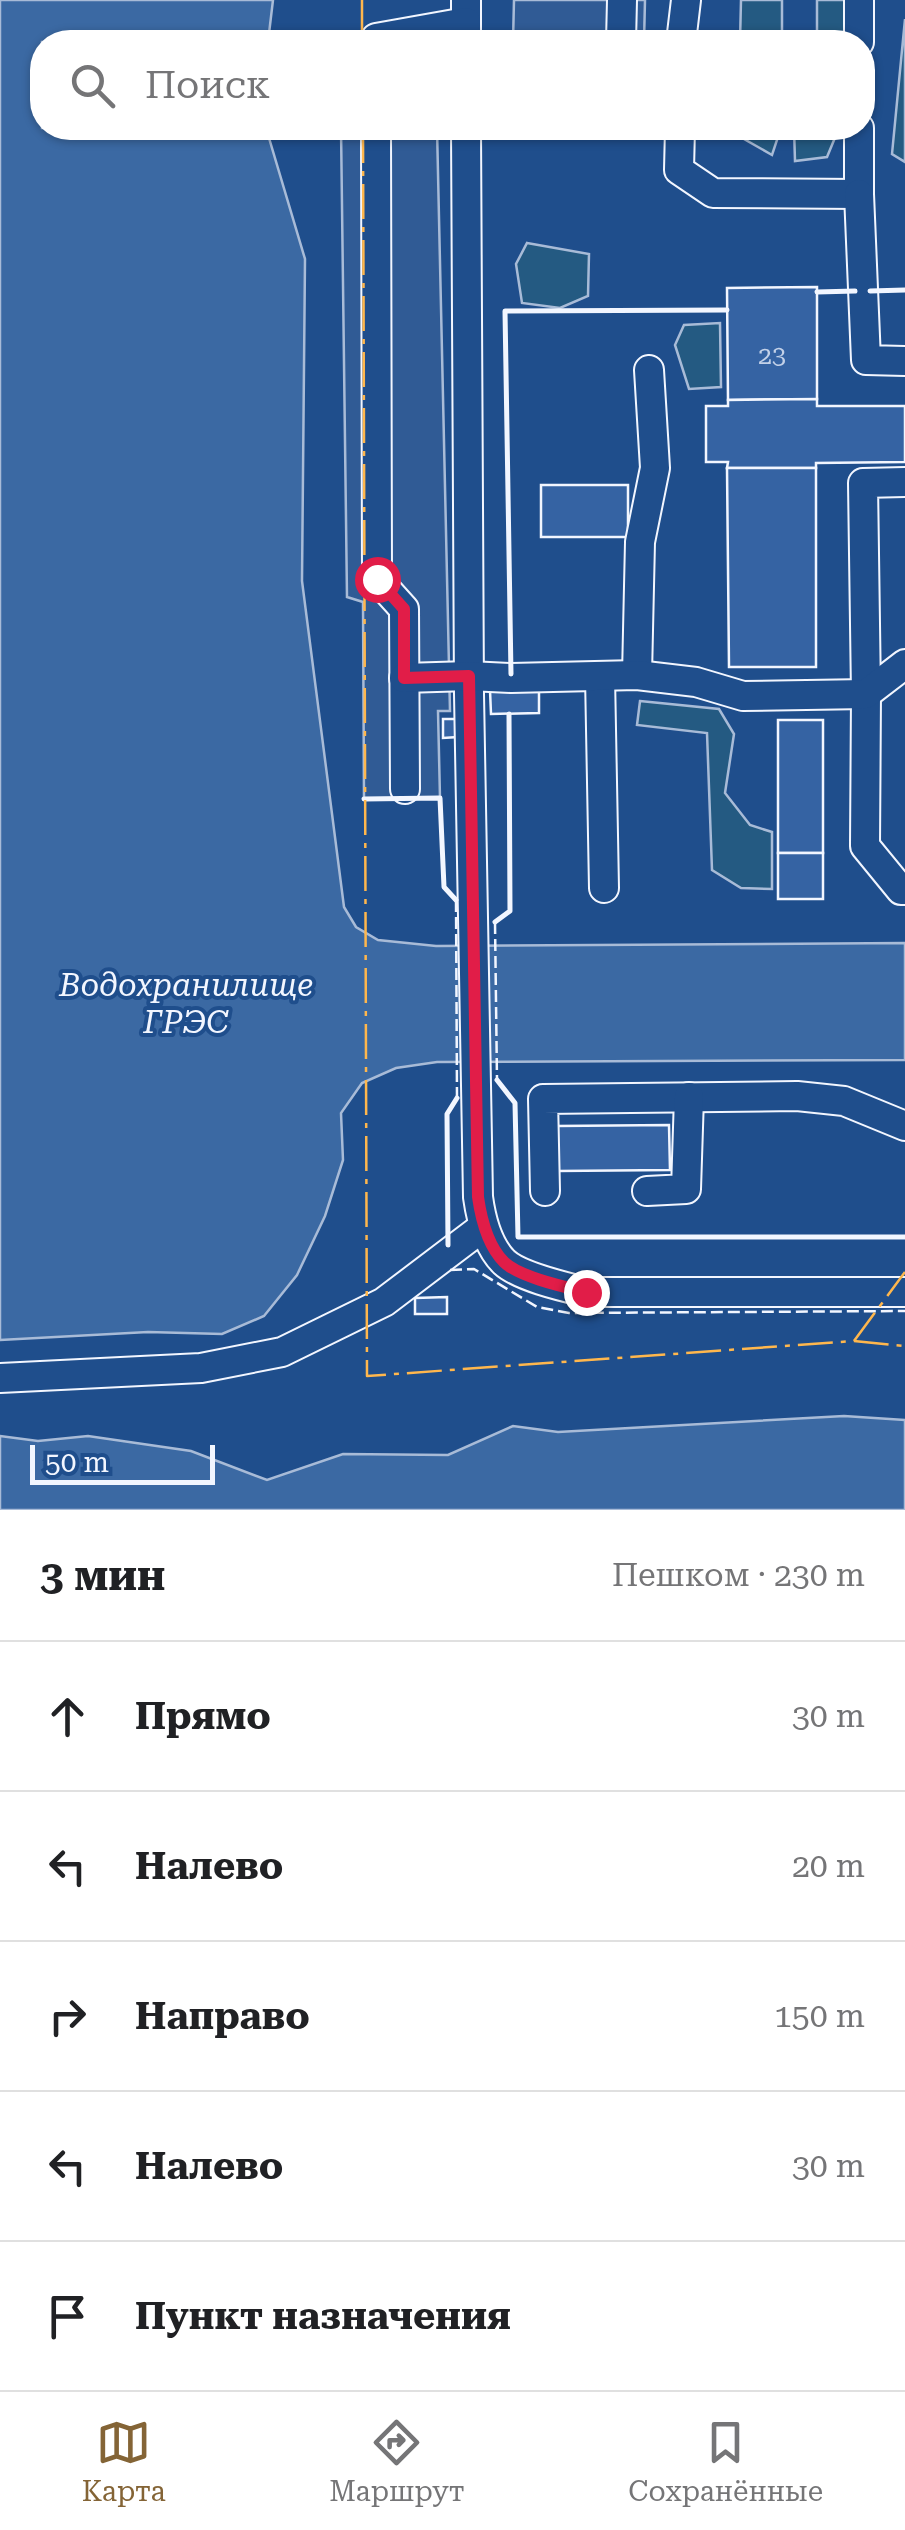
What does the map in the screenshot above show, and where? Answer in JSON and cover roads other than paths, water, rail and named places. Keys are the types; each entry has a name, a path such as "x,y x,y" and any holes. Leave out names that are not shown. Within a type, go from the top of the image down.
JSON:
{"street":[{"path":"621,30 622,0"},
{"path":"683,30 686,0"},
{"path":"859,30 860,0"},
{"path":"418,30 466,21"},
{"path":"376,140 377,579 404,609 405,789"},
{"path":"466,140 469,676 478,1197 483,1227 505,1263 547,1283 586,1292 905,1292"},
{"path":"680,140 679,170 713,193 859,194"},
{"path":"859,140 866,360 905,361"},
{"path":"637,675 640,542 655,468 649,370"},
{"path":"905,482 863,483 865,846 905,890"},
{"path":"404,678 637,675 696,682 743,696 866,694 905,664"},
{"path":"600,676 604,888"},
{"path":"545,1190 543,1100 796,1096 844,1101 905,1126"},
{"path":"647,1191 686,1190 689,1098"},
{"path":"0,1378 201,1368 282,1352 384,1302 483,1227"}],"water":[{"name":"Водохранилище ГРЭС","path":"0,0 273,0 269,30 30,30 30,140 270,140 305,259 302,581 344,907 356,927 378,940 436,946 905,943 905,1060 437,1062 396,1068 362,1083 341,1113 343,1160 325,1216 297,1275 264,1316 222,1334 148,1332 0,1340"},
{"path":"844,1416 905,1420 905,1510 0,1510 0,1436 38,1441 88,1436 191,1451 267,1480 343,1454 448,1455 513,1426 558,1432"}]}
